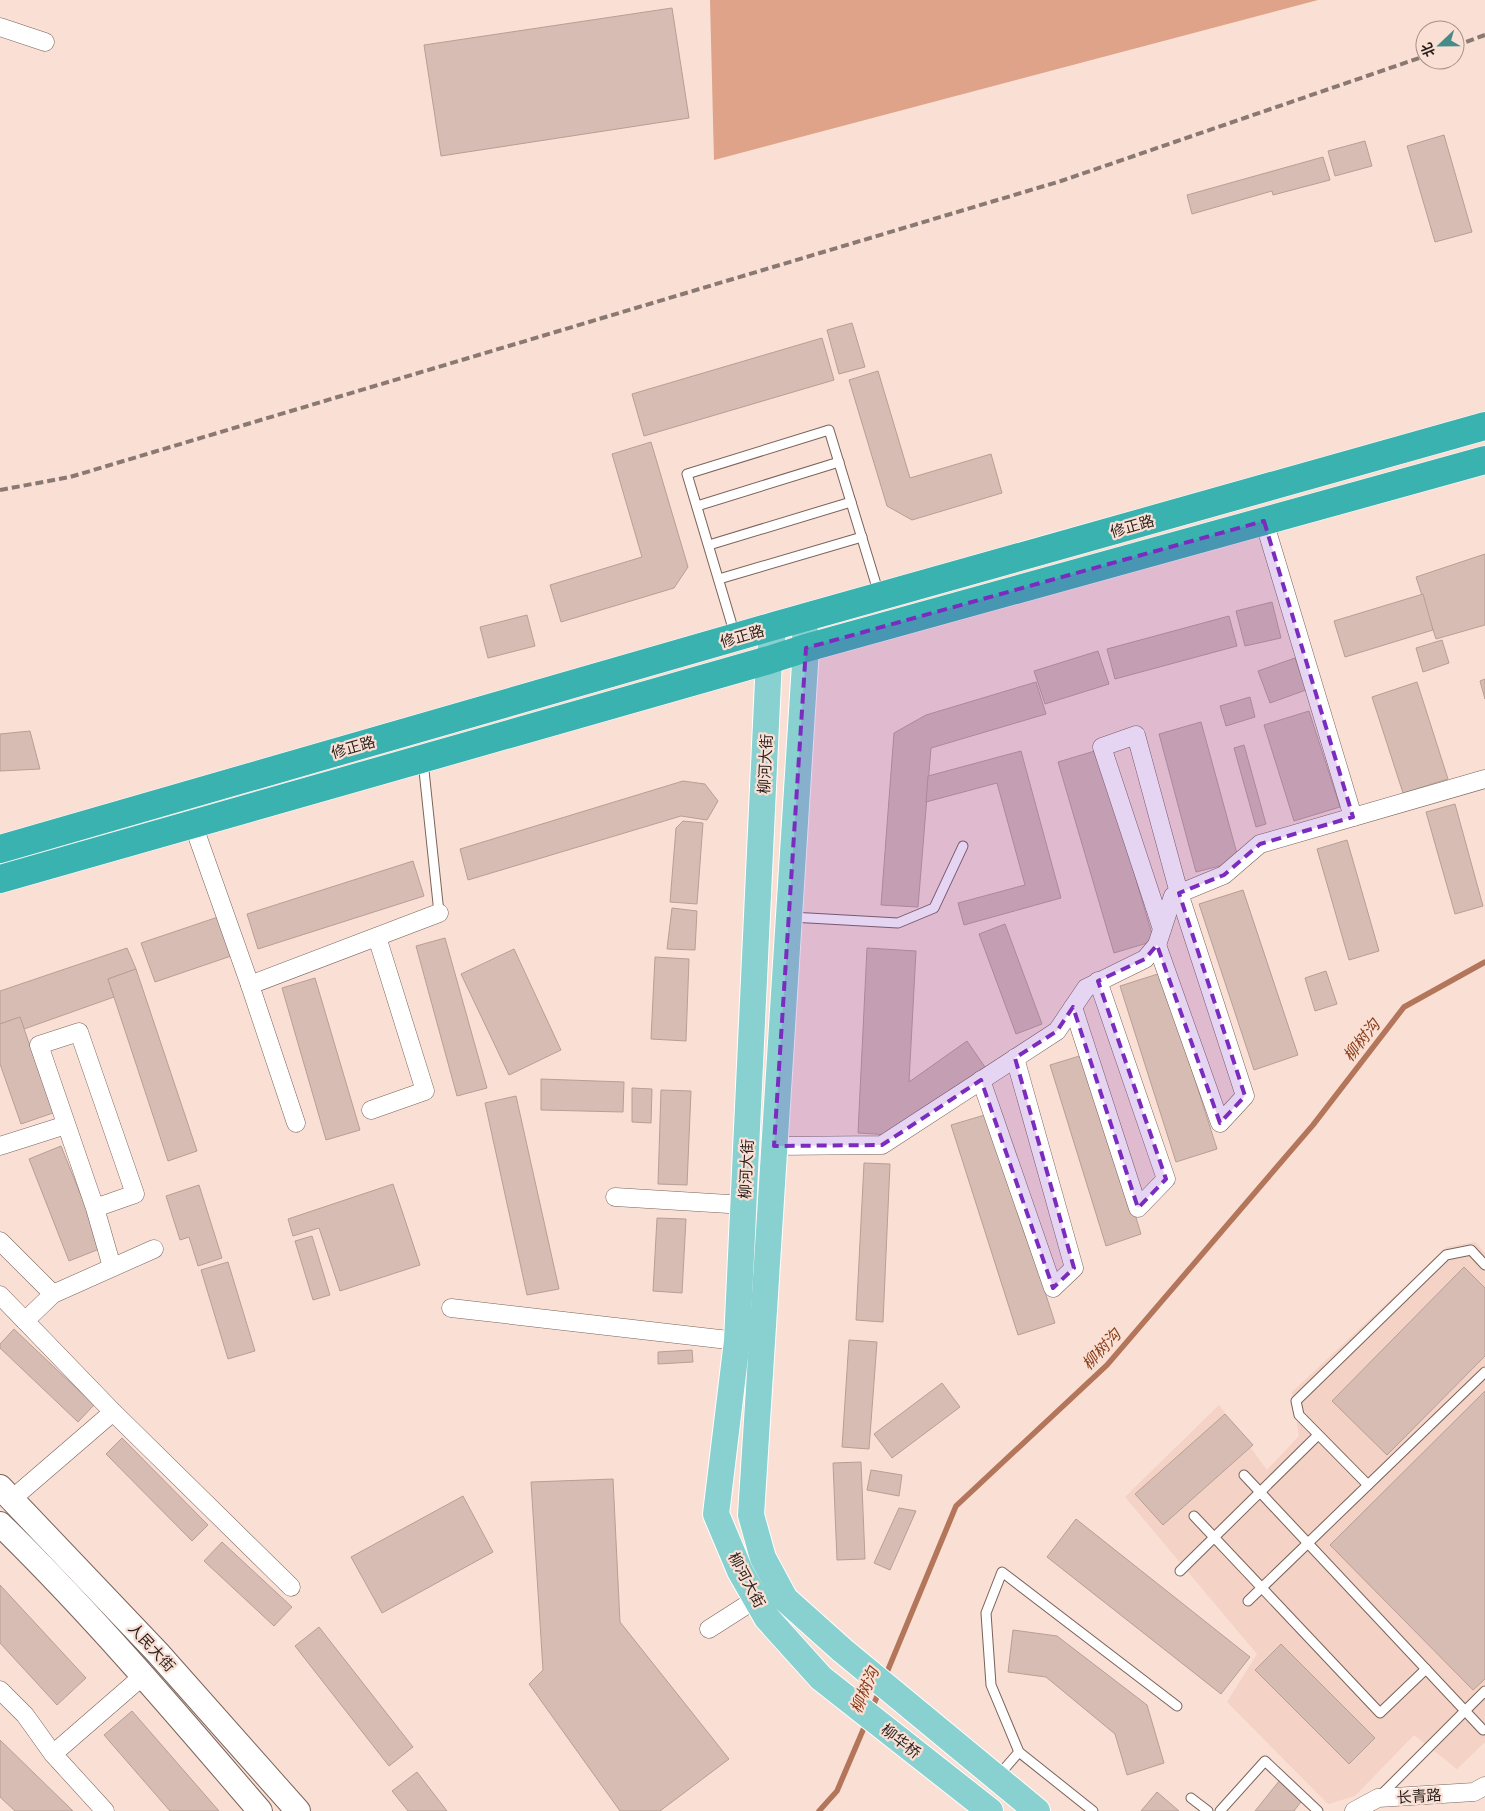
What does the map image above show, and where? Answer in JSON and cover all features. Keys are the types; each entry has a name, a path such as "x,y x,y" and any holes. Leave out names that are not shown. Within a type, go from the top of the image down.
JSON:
{"highway":[{"name":"修正路","path":"0,849 774,626 1485,426"},
{"name":"修正路","path":"0,879 770,660 806,648 1485,460"}],"main road":[{"name":"柳河大街","path":"804,618 806,648 751,1515 763,1558 785,1599 842,1650 997,1777"},
{"name":"柳河大街","path":"774,626 770,660 737,1341 716,1514 740,1571 767,1618 821,1678"},
{"name":"柳华桥","path":"821,1678 990,1811"},
{"path":"997,1777 1037,1811"}],"street":[{"path":"0,27 45,42"},
{"path":"1264,521 1353,817"},
{"path":"1136,735 1179,893 1245,1096 1220,1123 1159,937 1102,747 1136,735"},
{"path":"774,1146 882,1145 1057,1030 1086,988 1145,959 1159,937 1173,896 1224,875 1260,844 1485,779"},
{"path":"193,824 296,1123"},
{"path":"250,985 438,913"},
{"path":"371,1110 425,1091 377,937"},
{"path":"1073,1007 1138,1208 1166,1179 1098,981"},
{"path":"95,1208 135,1194 79,1032 39,1045 95,1208 112,1267"},
{"path":"981,1080 1053,1288 1074,1268 1015,1058"},
{"path":"0,1146 66,1125"},
{"path":"615,1197 745,1205"},
{"path":"0,1240 53,1294"},
{"path":"25,1321 53,1294 154,1249"},
{"path":"0,1295 114,1412 291,1587"},
{"path":"451,1308 737,1341"},
{"path":"6,1493 114,1412"},
{"name":"人民大街","path":"6,1493 158,1652 298,1811"},
{"name":"人民大街","path":"0,1524 42,1565 144,1675 260,1811"},
{"path":"709,1629 756,1598"},
{"path":"53,1754 144,1675"},
{"path":"1,1692 25,1715 53,1754 105,1811"},
{"name":"长青路","path":"1354,1811 1378,1798 1474,1792 1485,1786"}],"lane":[{"path":"736,637 687,474 829,430 880,597"},
{"path":"697,506 839,462"},
{"path":"709,545 851,502"},
{"path":"719,579 862,537"},
{"path":"422,759 438,913"},
{"path":"789,917 898,923 934,908 963,846"},
{"path":"1368,1485 1299,1415 1296,1401 1446,1255 1471,1250 1485,1264"},
{"path":"1248,1601 1485,1372"},
{"path":"1180,1571 1318,1435"},
{"path":"1244,1475 1483,1730"},
{"path":"1194,1516 1380,1713 1426,1669"},
{"path":"1093,1811 1020,1752 991,1685 986,1613 1002,1572 1176,1706"},
{"path":"1378,1798 1485,1691"},
{"path":"997,1777 1020,1752"},
{"path":"1220,1811 1265,1761 1318,1811"},
{"path":"1191,1798 1208,1811"}],"highlighted area":[{"path":"1264,521 1353,817 1260,844 1224,875 1179,893 1245,1096 1220,1123 1157,945 1145,959 1098,981 1166,1179 1138,1208 1073,1007 1057,1031 1015,1058 1074,1268 1053,1288 981,1080 882,1145 774,1146 806,648"}],"shaded area":[{"path":"710,0 1318,0 714,160"},
{"path":"1475,1242 1485,1253 1485,1742 1457,1769 1414,1735 1355,1796 1328,1804 1227,1702 1257,1654 1125,1497 1219,1405 1267,1470 1299,1436 1292,1392 1447,1247"}],"building":[{"path":"672,8 689,118 441,156 424,45"},
{"path":"1444,135 1472,232 1435,242 1407,146"},
{"path":"1365,141 1372,166 1335,176 1328,151"},
{"path":"1323,157 1330,180 1273,195 1272,191 1192,214 1187,195"},
{"path":"852,323 865,367 839,374 827,330"},
{"path":"822,338 834,380 644,436 632,394"},
{"path":"878,371 910,478 991,454 1002,493 912,520 887,506 849,380"},
{"path":"651,442 688,567 674,588 561,622 550,585 642,557 612,454"},
{"path":"1485,554 1485,625 1436,639 1416,577"},
{"path":"1423,594 1433,630 1345,657 1334,621"},
{"path":"1272,602 1281,638 1245,646 1236,611"},
{"path":"527,615 535,646 488,658 480,627"},
{"path":"1229,616 1237,646 1115,679 1107,649"},
{"path":"1442,640 1449,663 1423,672 1416,648"},
{"path":"1098,651 1109,684 1045,704 1034,671"},
{"path":"1295,658 1306,690 1270,703 1258,671"},
{"path":"1485,679 1485,699 1480,681"},
{"path":"1036,682 1046,714 931,748 918,907 881,905 894,733 926,715"},
{"path":"1417,682 1448,779 1403,793 1372,697"},
{"path":"1250,697 1255,717 1226,726 1220,706"},
{"path":"1309,711 1340,807 1294,821 1264,725"},
{"path":"1201,722 1239,861 1196,872 1159,734"},
{"path":"30,731 40,769 0,771 0,734"},
{"path":"1244,745 1266,824 1256,827 1234,748"},
{"path":"1098,750 1154,941 1114,953 1058,762"},
{"path":"1021,751 1061,898 964,925 958,903 1025,885 997,783 926,802 928,776"},
{"path":"683,781 705,784 718,801 707,820 681,816 468,880 460,849"},
{"path":"1455,804 1483,906 1455,914 1426,812"},
{"path":"683,821 703,823 697,904 670,902 676,828"},
{"path":"1347,840 1379,951 1349,960 1317,849"},
{"path":"413,861 424,896 258,949 247,914"},
{"path":"1243,890 1298,1055 1254,1070 1199,904"},
{"path":"672,908 697,911 695,950 667,949"},
{"path":"221,916 234,955 155,982 141,943"},
{"path":"1005,924 1042,1024 1016,1034 979,934"},
{"path":"445,938 487,1088 457,1096 416,946"},
{"path":"127,948 136,969 108,979 114,997 24,1029 20,1017 0,1024 0,991"},
{"path":"867,948 916,951 909,1082 967,1041 985,1067 890,1135 858,1133"},
{"path":"514,949 561,1050 509,1075 461,974"},
{"path":"655,957 689,959 686,1041 651,1039"},
{"path":"136,969 197,1151 168,1161 108,979"},
{"path":"1326,971 1337,1004 1315,1011 1305,978"},
{"path":"1161,973 1217,1149 1176,1162 1120,986"},
{"path":"315,978 360,1130 326,1140 282,988"},
{"path":"20,1017 53,1113 21,1124 0,1064 0,1024"},
{"path":"1086,1054 1141,1234 1106,1246 1050,1065"},
{"path":"541,1079 624,1082 623,1112 541,1110"},
{"path":"632,1088 652,1089 651,1123 632,1122"},
{"path":"661,1090 691,1091 687,1185 658,1184"},
{"path":"516,1096 559,1289 527,1295 485,1103"},
{"path":"988,1114 1055,1323 1018,1335 951,1125"},
{"path":"61,1146 102,1248 69,1261 29,1159"},
{"path":"864,1163 890,1164 883,1322 856,1320"},
{"path":"393,1184 420,1265 340,1291 319,1228 293,1236 288,1219"},
{"path":"199,1185 222,1258 198,1266 189,1237 180,1240 166,1196"},
{"path":"657,1218 686,1219 682,1293 653,1291"},
{"path":"312,1236 330,1295 313,1300 295,1241"},
{"path":"228,1262 255,1351 228,1359 201,1270"},
{"path":"1464,1267 1485,1288 1485,1356 1387,1455 1332,1401"},
{"path":"14,1329 94,1405 78,1422 0,1348 0,1344"},
{"path":"849,1340 877,1342 869,1449 842,1447"},
{"path":"692,1350 693,1362 658,1364 658,1352"},
{"path":"942,1383 960,1407 892,1458 874,1434"},
{"path":"1485,1391 1485,1679 1473,1690 1330,1545"},
{"path":"1225,1414 1253,1445 1163,1525 1135,1494"},
{"path":"122,1438 208,1525 192,1541 106,1454"},
{"path":"861,1462 865,1559 837,1560 833,1463"},
{"path":"871,1470 902,1475 899,1496 867,1490"},
{"path":"613,1479 620,1622 729,1759 660,1811 620,1811 529,1684 543,1670 531,1482"},
{"path":"463,1496 493,1552 382,1613 351,1557"},
{"path":"899,1508 916,1511 890,1570 874,1563"},
{"path":"1076,1519 1250,1657 1221,1694 1047,1557"},
{"path":"222,1542 292,1607 274,1626 204,1561"},
{"path":"0,1585 86,1678 57,1705 0,1643"},
{"path":"319,1627 413,1747 389,1766 295,1646"},
{"path":"1013,1630 1057,1636 1147,1705 1164,1763 1127,1775 1115,1734 1046,1677 1008,1672"},
{"path":"1281,1644 1375,1738 1349,1764 1255,1670"},
{"path":"132,1711 219,1811 170,1811 104,1735"},
{"path":"0,1740 73,1811 15,1811 0,1797"},
{"path":"417,1772 447,1811 408,1811 392,1791"},
{"path":"1280,1780 1303,1799 1294,1811 1255,1811"},
{"path":"1157,1792 1179,1811 1141,1811"}],"waterway":[{"name":"柳树沟","path":"885,1677 956,1506 1107,1365 1313,1125 1404,1007 1485,962"},
{"name":"柳树沟","path":"871,1710 880,1690"},
{"name":"柳树沟","path":"819,1811 837,1791 866,1723"}],"railway":[{"path":"1465,42 1485,35"},
{"path":"0,490 70,477 1061,181 1415,59"}]}
